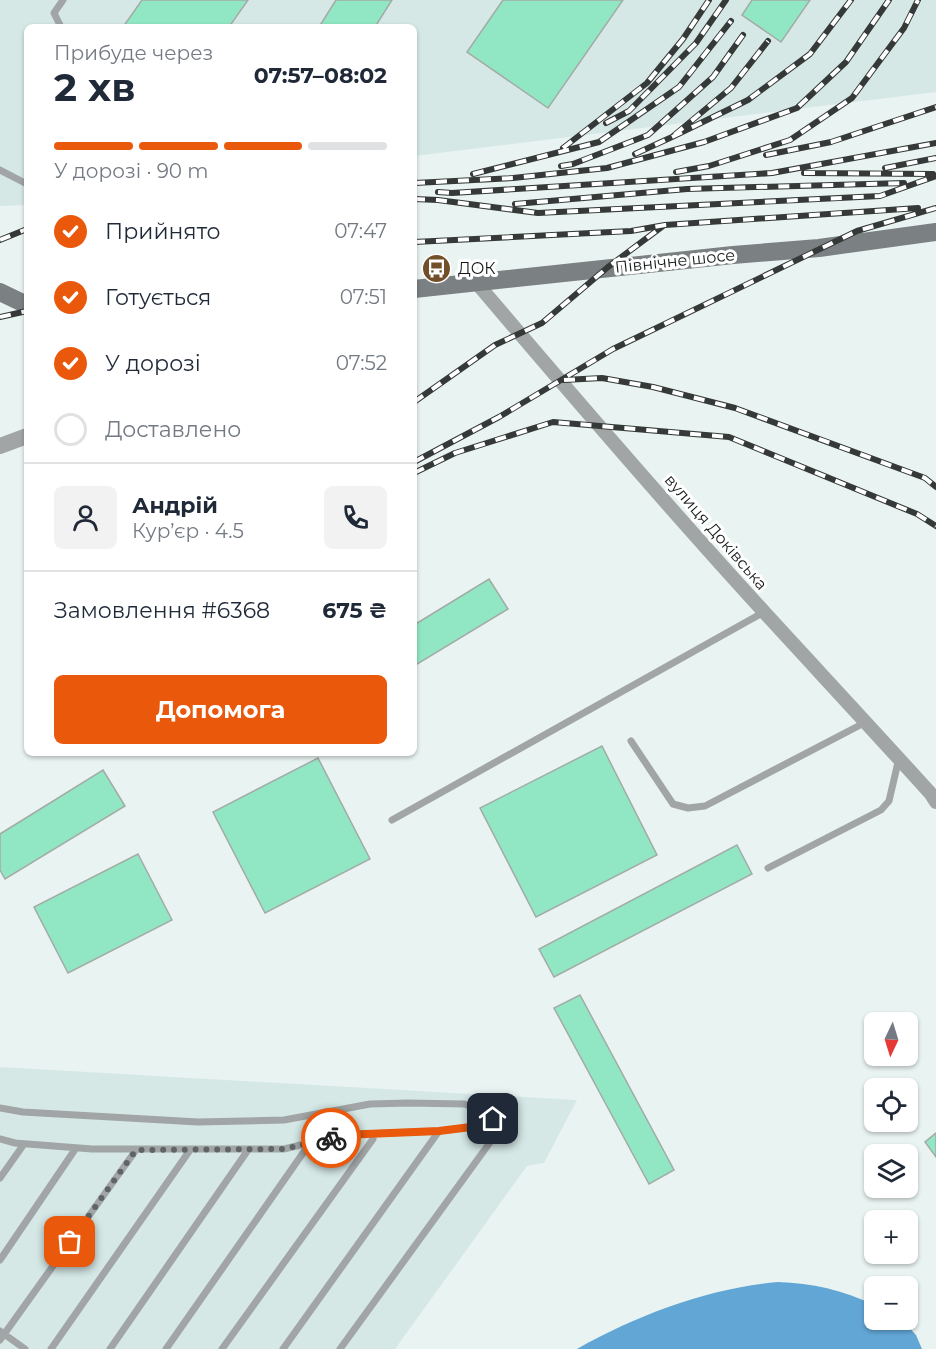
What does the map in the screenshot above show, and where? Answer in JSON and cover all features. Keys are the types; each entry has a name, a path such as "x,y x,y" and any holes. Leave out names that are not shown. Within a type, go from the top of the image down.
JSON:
{"main road":[{"name":"Північне шосе","path":"417,289 819,248 936,232"},
{"path":"0,292 24,304"}],"street":[{"name":"вулиця Доківська","path":"475,281 764,612 899,758 936,802"},
{"path":"0,446 24,437"}],"lane":[{"path":"60,24 54,13 63,0"},
{"path":"0,170 24,182"},
{"path":"392,820 764,612"},
{"path":"631,741 673,804 688,807 705,806 866,722"},
{"path":"768,868 881,810 889,801 899,758"},
{"path":"0,1108 23,1112 198,1122 284,1120 370,1104 465,1104 493,1119 495,1133 491,1141 340,1349"},
{"path":"0,1139 24,1144 76,1148 284,1149 342,1135 439,1131 495,1124"},
{"path":"283,1349 439,1131"},
{"path":"222,1349 373,1139"},
{"path":"166,1349 310,1143"},
{"path":"0,1178 24,1144"},
{"path":"0,1260 76,1148"},
{"path":"25,1349 1,1335 136,1150"},
{"path":"51,1349 190,1150"},
{"path":"110,1349 248,1150"}],"shaded area":[{"path":"0,0 936,0 936,92 417,156 417,24 24,24 24,205 0,206"},
{"path":"0,1067 577,1100 544,1163 527,1166 395,1349 0,1349"}],"water":[{"path":"778,1282 803,1284 851,1295 864,1301 864,1330 911,1330 922,1349 577,1349 649,1314 699,1297 751,1285"}],"building":[{"path":"142,0 248,0 231,24 125,24"},
{"path":"336,0 392,0 377,24 321,24"},
{"path":"503,0 623,0 548,108 467,52"},
{"path":"752,0 810,0 781,42 742,15"},
{"path":"489,579 508,609 417,664 417,623"},
{"path":"602,746 657,855 536,917 480,808"},
{"path":"318,758 370,859 265,913 213,812"},
{"path":"103,770 125,806 5,879 0,870 0,834"},
{"path":"737,845 752,874 554,977 539,949"},
{"path":"138,854 172,920 68,973 34,907"},
{"path":"580,995 674,1170 649,1184 554,1008"},
{"path":"936,1133 936,1157 925,1142"}],"railway":[{"path":"563,148 647,83 683,39 709,0"},
{"path":"606,123 629,111 696,43 726,0"},
{"path":"672,137 748,100 810,54 851,0"},
{"path":"417,183 513,178 607,168 704,142 797,108 846,62 889,0"},
{"path":"676,172 709,166 790,140 852,98 904,28 918,0"},
{"path":"473,174 599,142 679,87 731,21"},
{"path":"561,166 573,164 648,135 713,77 743,35"},
{"path":"635,154 672,137 731,88 768,41"},
{"path":"766,155 831,142 936,107"},
{"path":"438,192 772,173 936,143"},
{"path":"885,168 936,158"},
{"path":"804,173 933,174"},
{"path":"417,199 538,213 880,196 936,176"},
{"path":"515,204 687,189 904,183"},
{"path":"417,242 631,231 665,225 918,208"},
{"path":"417,460 499,417 613,349 857,231 936,208"},
{"path":"417,400 495,345 542,323 608,267 663,226"},
{"path":"0,240 24,230"},
{"path":"0,317 24,312"},
{"path":"564,380 602,378 653,387 735,408 925,478 936,487"},
{"path":"417,472 455,453 553,422 729,437 917,514 936,526"}],"way so far":[{"path":"70,1242 136,1150 284,1149 331,1138"}],"place":[{"name":"ДОК","path":"437,268"}],"route":[{"path":"331,1138 342,1135 439,1131 495,1124 493,1119"}]}
